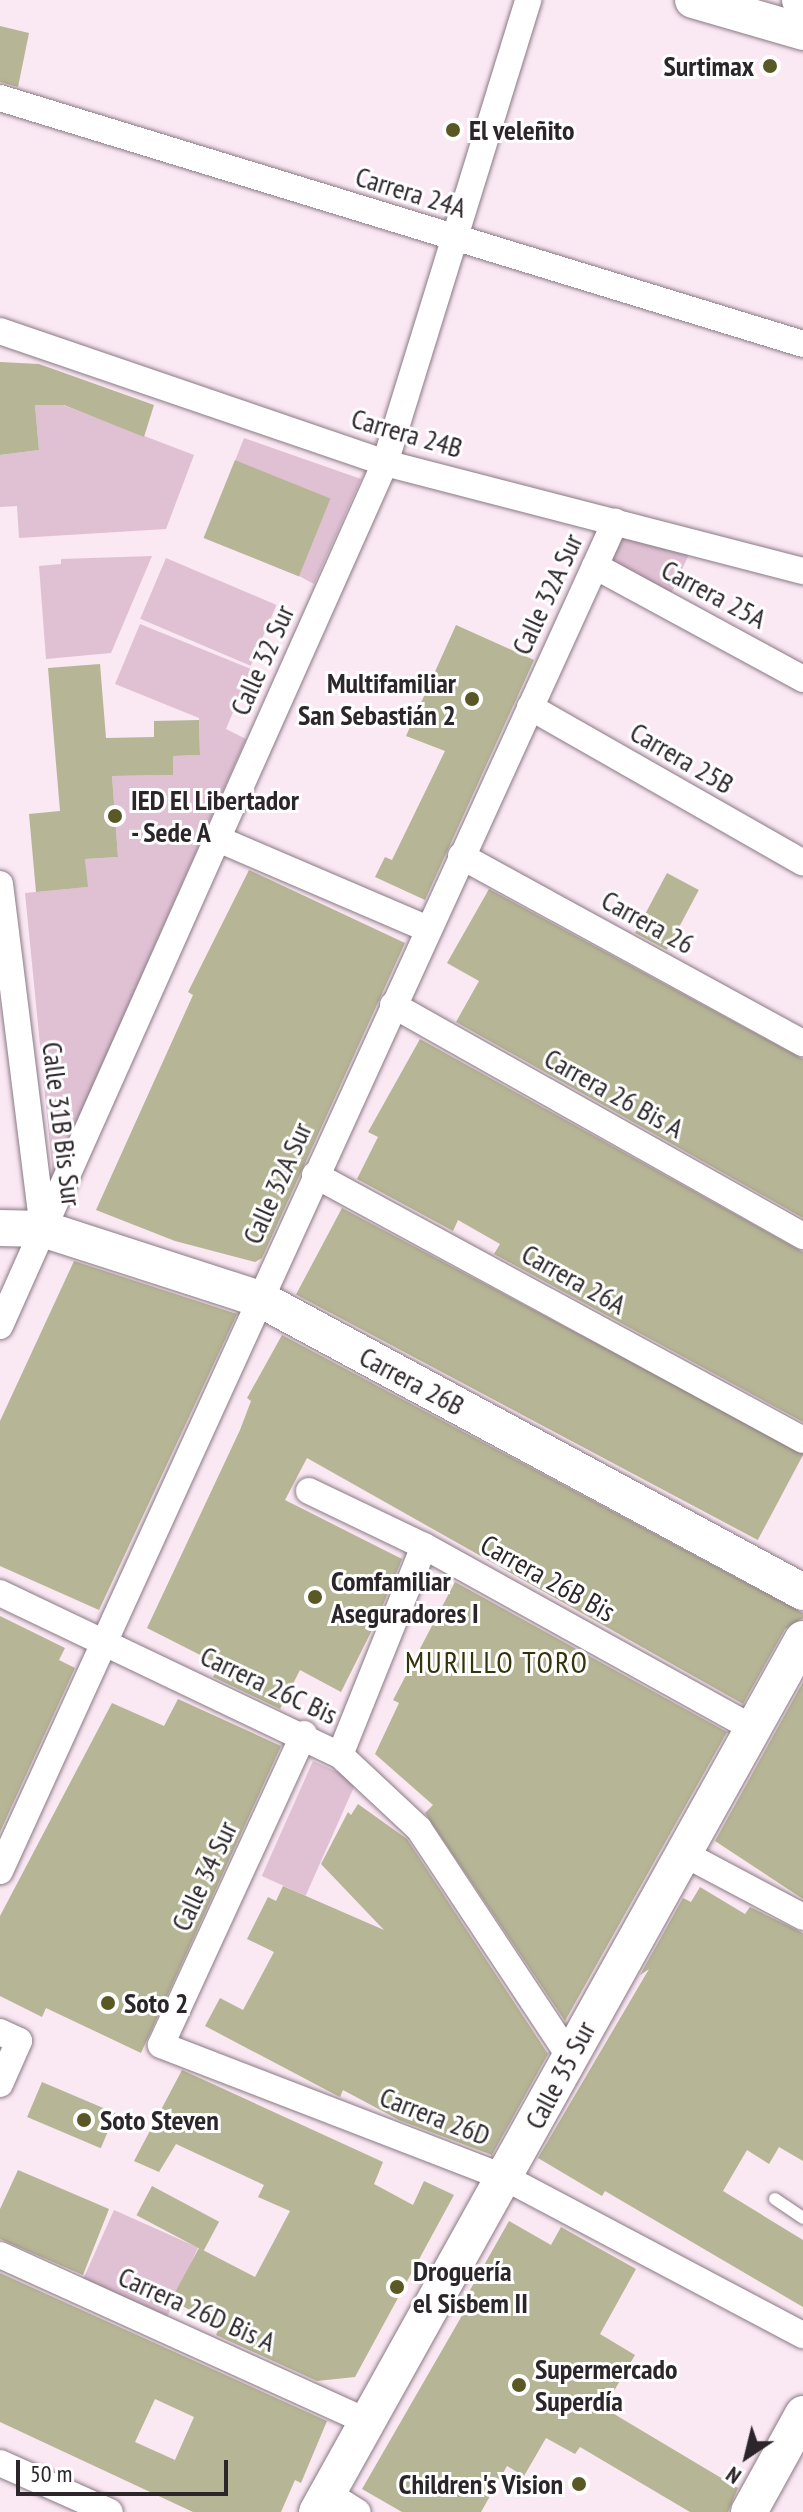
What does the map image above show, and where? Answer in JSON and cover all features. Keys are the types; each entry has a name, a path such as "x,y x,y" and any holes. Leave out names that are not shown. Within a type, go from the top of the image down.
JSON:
{"street":[{"name":"Calle 32 Sur","path":"0,1326 385,463 528,0"},
{"path":"693,0 803,32"},
{"name":"Carrera 24A","path":"0,98 803,344"},
{"name":"Carrera 24B","path":"0,331 385,463 803,571"},
{"name":"Calle 32A Sur","path":"0,1871 100,1642 615,522"},
{"name":"Carrera 25A","path":"595,566 803,679"},
{"name":"Carrera 25B","path":"530,707 803,863"},
{"path":"218,839 428,929"},
{"name":"Carrera 26","path":"461,856 803,1043"},
{"name":"Calle 31B Bis Sur","path":"0,884 43,1229"},
{"name":"Carrera 26 Bis A","path":"393,1005 803,1236"},
{"name":"Carrera 26A","path":"315,1175 803,1440"},
{"name":"Carrera 26B","path":"0,1228 43,1229 260,1299 803,1592"},
{"name":"Carrera 26B Bis","path":"309,1491 424,1546 752,1728"},
{"path":"340,1755 424,1546"},
{"name":"Carrera 26C Bis","path":"0,1593 304,1734 340,1755 419,1829 569,2056"},
{"name":"Calle 35 Sur","path":"322,2503 506,2178 681,1852 803,1639"},
{"name":"Calle 34 Sur","path":"161,2045 304,1734"},
{"path":"681,1852 803,1917"},
{"path":"0,2084 10,2036"},
{"name":"Carrera 26D","path":"161,2045 506,2178 803,2335"},
{"name":"Carrera 26D Bis A","path":"0,2255 368,2422"},
{"path":"749,2512 803,2414"},
{"path":"3,2471 110,2512"},
{"path":"322,2503 358,2512"}],"lane":[{"path":"775,2199 803,2218"}],"shaded area":[{"path":"35,405 63,405 194,455 166,529 19,538 17,506 0,507 0,455 39,450"},
{"path":"244,438 361,479 314,584 299,576 330,499 235,461"},
{"path":"615,522 694,543 666,605 595,566"},
{"path":"152,556 111,653 46,659 39,566 61,564 61,559"},
{"path":"166,558 276,605 251,666 140,619"},
{"path":"140,624 251,669 226,729 246,739 53,1176 25,893 87,887 85,859 118,857 112,776 173,775 173,756 200,755 199,718 115,684"},
{"path":"313,1761 357,1781 306,1896 262,1876"},
{"path":"114,2210 198,2247 167,2318 83,2280"}],"building":[{"path":"0,26 29,33 18,87 0,82"},
{"path":"0,362 39,364 154,405 144,437 64,405 35,405 39,450 0,455"},
{"path":"235,460 330,499 299,576 204,538"},
{"name":"Multifamiliar San Sebastián 2","path":"456,625 534,660 425,900 375,877 385,857 392,860 445,751 406,736"},
{"path":"100,664 106,738 154,737 154,721 199,720 200,755 173,756 173,775 112,776 118,857 85,859 88,887 36,892 29,814 60,811 48,668"},
{"path":"249,870 405,943 262,1258 255,1262 175,1241 96,1210 193,995 188,992"},
{"path":"667,873 699,890 667,950 635,933"},
{"path":"489,889 803,1059 803,1218 456,1022 479,981 447,963"},
{"path":"420,1039 803,1252 803,1422 494,1254 500,1244 458,1220 453,1231 357,1179 378,1137 368,1132"},
{"path":"342,1208 803,1453 758,1540 296,1295"},
{"path":"74,1261 237,1314 99,1610 0,1566 0,1421"},
{"path":"282,1335 803,1613 803,1618 785,1629 743,1704 307,1458 285,1500 402,1559 376,1622 341,1692 300,1670 280,1709 213,1677 220,1665 147,1628 240,1430 251,1401 247,1398"},
{"path":"455,1582 727,1732 565,2021 425,1813 433,1805 375,1754 399,1703 393,1700"},
{"path":"0,1616 65,1648 59,1660 75,1668 0,1832"},
{"path":"803,1682 803,1899 715,1841"},
{"path":"178,1699 281,1746 141,2053 46,2008 42,2017 0,1996 0,1916 112,1703 164,1726"},
{"path":"358,1804 407,1839 548,2054 492,2155 399,2120 343,2090 340,2097 205,2026 220,1998 243,2010 274,1952 247,1939 268,1897 276,1901 283,1886 384,1930 321,1864 348,1812 351,1815"},
{"path":"700,1887 745,1914 750,1907 803,1933 803,2161 779,2147 769,2164 747,2150 723,2191 803,2240 803,2307 605,2191 602,2196 538,2158 649,1969 640,1975 683,1898 691,1902"},
{"path":"182,2070 383,2162 374,2184 413,2205 424,2181 454,2195 355,2377 317,2381 216,2335 220,2326 171,2300 199,2248 255,2277 290,2211 258,2197 264,2185 176,2144 159,2172 134,2161"},
{"name":"Soto Steven","path":"42,2082 116,2113 101,2148 27,2117"},
{"path":"18,2170 109,2209 83,2275 0,2239 0,2209"},
{"path":"152,2186 219,2222 204,2251 137,2215"},
{"path":"509,2221 551,2245 561,2227 636,2269 600,2334 635,2355 604,2408 738,2488 728,2512 690,2512 580,2447 575,2454 546,2438 524,2476 507,2466 481,2512 402,2512 362,2489 475,2293 470,2290"},
{"path":"0,2273 327,2421 301,2483 295,2480 281,2512 193,2512 0,2422","holes":["155,2399 194,2417 175,2460 135,2442"]}],"place":[{"name":"Surtimax","path":"770,66"},
{"name":"El veleñito","path":"453,130"},
{"name":"Multifamiliar San Sebastián 2","path":"472,699"},
{"name":"IED El Libertador - Sede A","path":"115,816"},
{"name":"Comfamiliar Aseguradores I","path":"315,1597"},
{"name":"Soto 2","path":"108,2003"},
{"name":"Soto Steven","path":"84,2120"},
{"name":"Droguería el Sisbem II","path":"397,2287"},
{"name":"Supermercado Superdía","path":"519,2385"},
{"name":"Children's Vision","path":"579,2484"}],"district":[{"name":"MURILLO TORO","path":"497,1662"}]}
